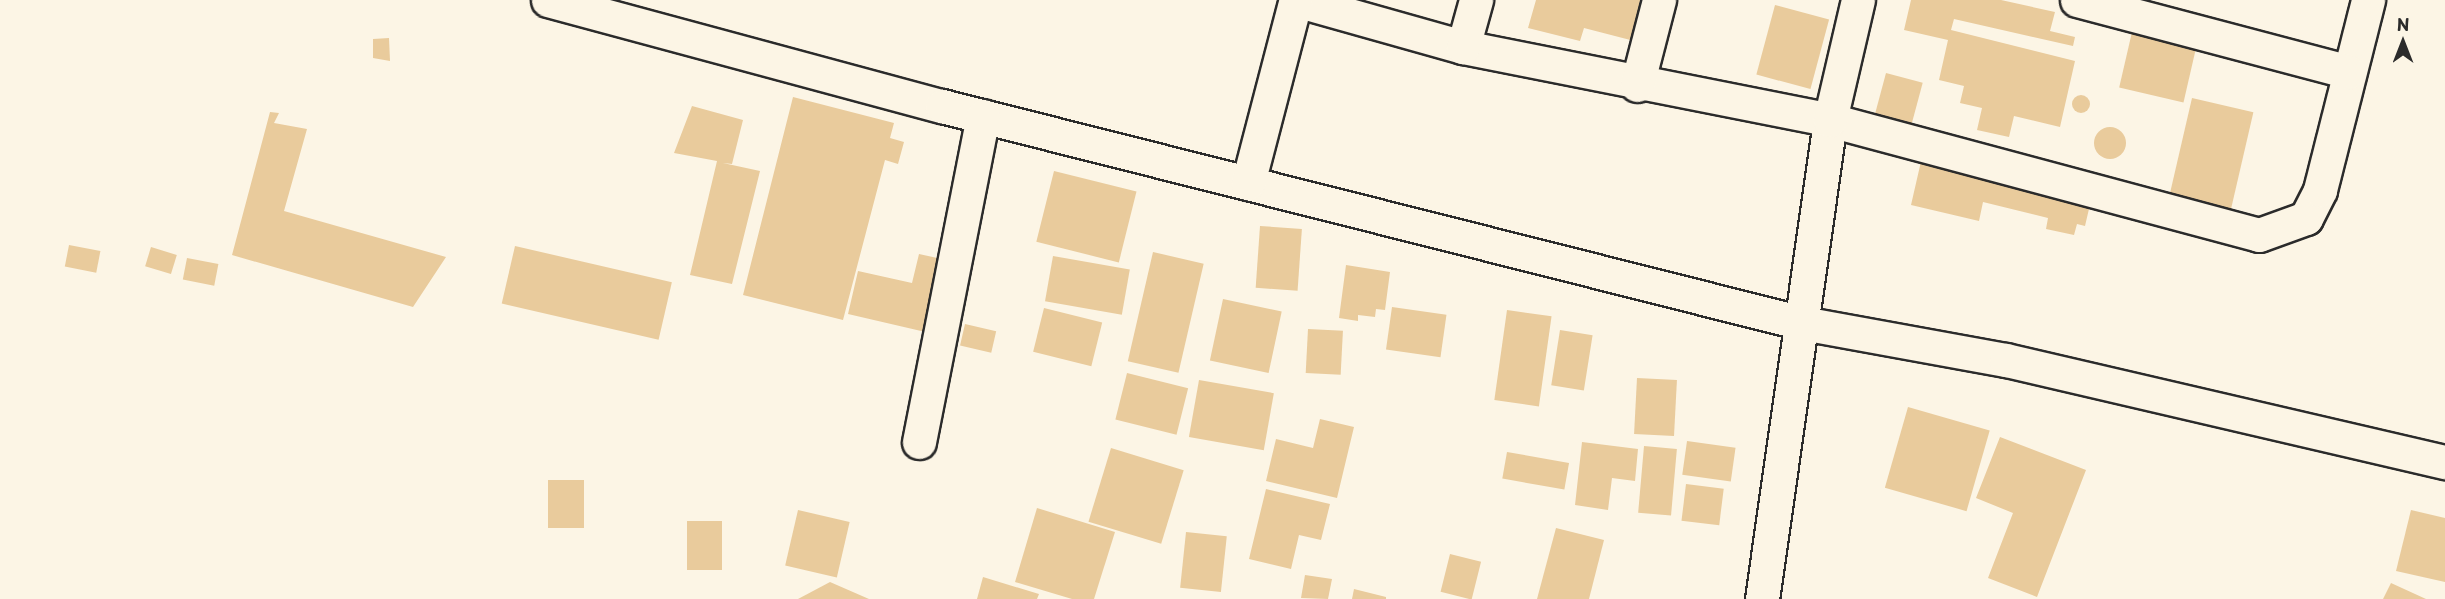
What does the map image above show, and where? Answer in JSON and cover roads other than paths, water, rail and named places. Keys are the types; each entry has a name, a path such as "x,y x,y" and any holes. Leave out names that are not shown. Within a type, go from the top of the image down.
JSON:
{"street":[{"path":"548,0 982,116 1803,323 2006,360 2445,462"},
{"path":"1463,47 1476,0"},
{"path":"1637,85 1659,0"},
{"path":"1762,599 1803,323 1830,120 1858,0"},
{"path":"2078,0 2349,72"},
{"path":"1248,183 1296,1 1463,47 1637,85 1830,120 2259,235 2306,218 2320,190 2368,0"},
{"path":"919,442 982,116"}]}
